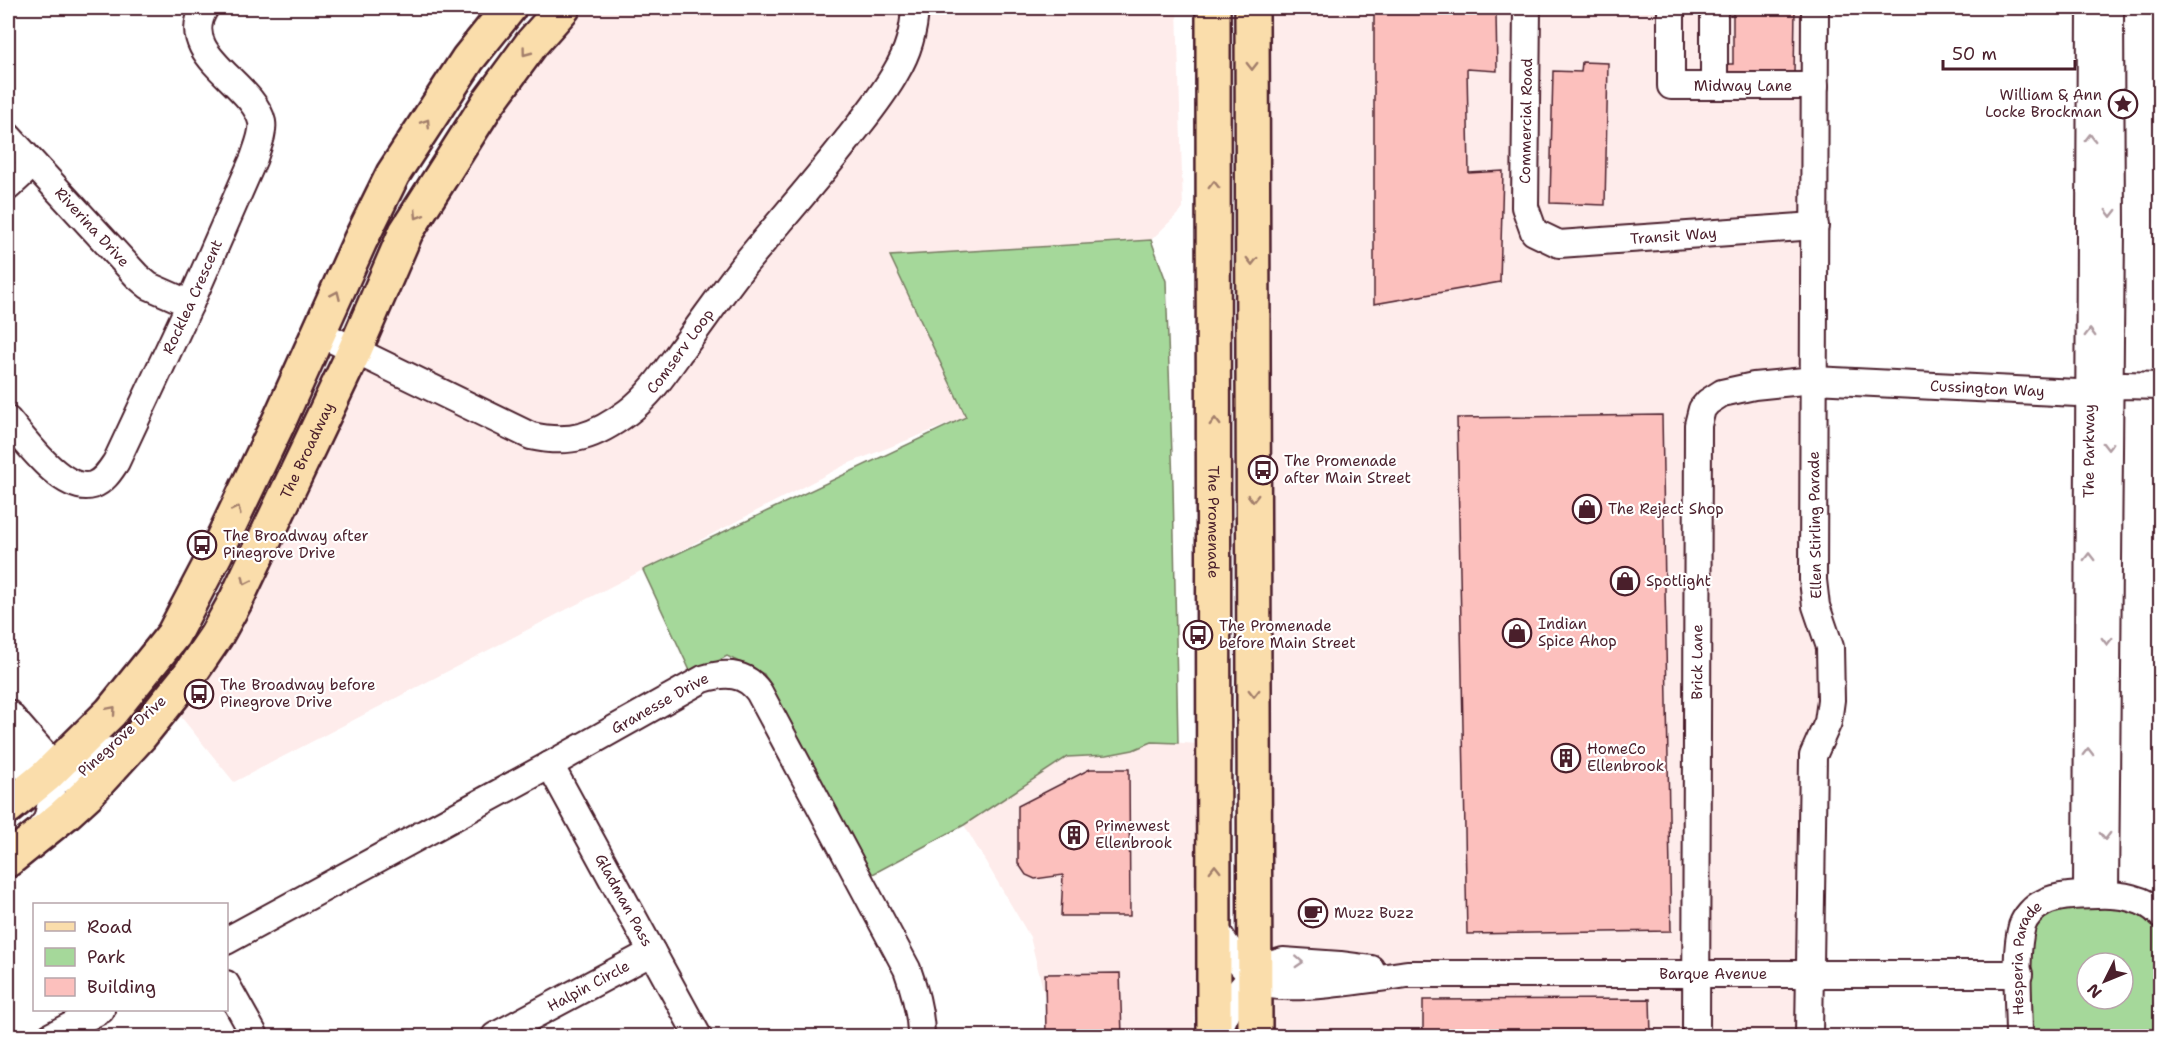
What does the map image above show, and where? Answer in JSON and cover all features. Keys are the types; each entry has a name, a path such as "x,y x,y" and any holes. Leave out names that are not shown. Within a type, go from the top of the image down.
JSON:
{"main road":[{"path":"8,807 45,764 81,742 111,712 173,635 216,553 393,174 468,59 509,8"},
{"name":"The Broadway","path":"18,851 87,794 140,736 190,674 216,636 236,600 354,352 406,232 488,103 532,43 563,8"},
{"name":"The Promenade","path":"1213,8 1216,1036"},
{"path":"1252,8 1255,1036"}],"street":[{"name":"Rocklea Crescent","path":"8,420 54,472 66,480 85,486 100,481 108,475 116,462 254,158 262,124 258,111 212,60 201,44 197,26 205,8"},
{"name":"Comserv Loop","path":"319,333 531,436 559,440 576,439 613,422 629,411 657,383 743,267 870,111 897,72 907,50 913,32 915,8"},
{"name":"Commercial Road","path":"1527,8 1525,207 1534,232"},
{"name":"Midway Lane","path":"1671,8 1671,86 1815,86"},
{"path":"1714,8 1714,86"},
{"name":"Ellen Stirling Parade","path":"1809,1036 1813,756 1828,722 1831,700 1830,647 1816,606 1813,580 1815,8"},
{"name":"The Parkway","path":"2091,8 2099,389 2096,895"},
{"name":"The Parkway","path":"2099,389 2111,230 2110,8"},
{"name":"Riverina Drive","path":"8,136 137,276 149,286 190,303"},
{"path":"8,188 33,164"},
{"name":"Transit Way","path":"1534,232 1559,244 1815,226"},
{"name":"Cussington Way","path":"1814,380 2077,393 2124,385 2160,386"},
{"name":"Brick Lane","path":"1696,1036 1699,416 1708,402 1729,390 1814,380"},
{"name":"Granesse Drive","path":"228,940 703,680 728,673 753,684 907,969 918,1008 921,1036"},
{"name":"Pinegrove Drive","path":"8,746 29,772 45,764 72,780 88,770 190,674"},
{"path":"8,713 45,764 52,799 47,820 18,851"},
{"name":"Gladman Pass","path":"550,765 698,1036"},
{"name":"Hesperia Parade","path":"2019,1036 2022,925 2031,912 2044,902 2096,895 2141,901 2154,907 2160,914"},
{"path":"1215,928 1229,949 1255,976"},
{"name":"Halpin Circle","path":"495,1036 652,952"},
{"name":"Barque Avenue","path":"1216,1036 1223,1017 1237,993 1255,976 1275,963 1283,961 1340,965 1407,974 2019,974"},
{"path":"228,988 255,1036"},
{"path":"51,1036 99,1011"}],"shaded area":[{"path":"553,8 1177,8 1183,209 1151,240 890,256 966,417 847,464 234,782 177,712 397,279"},
{"path":"1252,8 1815,8 1828,722 1809,1036 1255,1036"},
{"path":"1155,741 1198,744 1194,1036 1045,1036 1045,997 1030,937 964,825 1067,757 1107,755 1133,750"}],"green space":[{"path":"1151,240 1166,281 1178,743 1152,742 1133,750 1107,755 1067,757 964,825 871,875 764,674 727,656 692,675 643,570 966,417 890,256"},
{"path":"2058,898 2160,914 2160,1036 2019,1036 2019,946"}],"building":[{"path":"1374,8 1478,8 1478,13 1496,13 1497,71 1467,69 1469,173 1503,171 1500,282 1374,304"},
{"path":"1733,8 1795,8 1794,75 1724,73 1724,64 1733,64"},
{"path":"1582,62 1608,63 1605,205 1550,203 1553,71 1581,72"},
{"name":"HomeCo Ellenbrook","path":"1662,415 1671,931 1467,934 1457,418"},
{"name":"Primewest Ellenbrook","path":"1090,769 1129,769 1130,916 1061,916 1063,875 1035,879 1026,875 1018,863 1018,806"},
{"path":"1120,973 1122,1036 1046,1036 1045,974"},
{"path":"1650,999 1651,1036 1423,1036 1423,1000"}],"place":[{"name":"William & Ann Locke Brockman","path":"2123,104"},
{"name":"The Promenade after Main Street","path":"1263,470"},
{"name":"The Reject Shop","path":"1587,509"},
{"name":"The Broadway after Pinegrove Drive","path":"202,545"},
{"name":"Spotlight","path":"1625,581"},
{"name":"Indian Spice Ahop","path":"1517,633"},
{"name":"The Promenade before Main Street","path":"1198,635"},
{"name":"The Broadway before Pinegrove Drive","path":"199,694"},
{"name":"HomeCo Ellenbrook","path":"1566,758"},
{"name":"Primewest Ellenbrook","path":"1074,835"},
{"name":"Muzz Buzz","path":"1313,913"}]}
